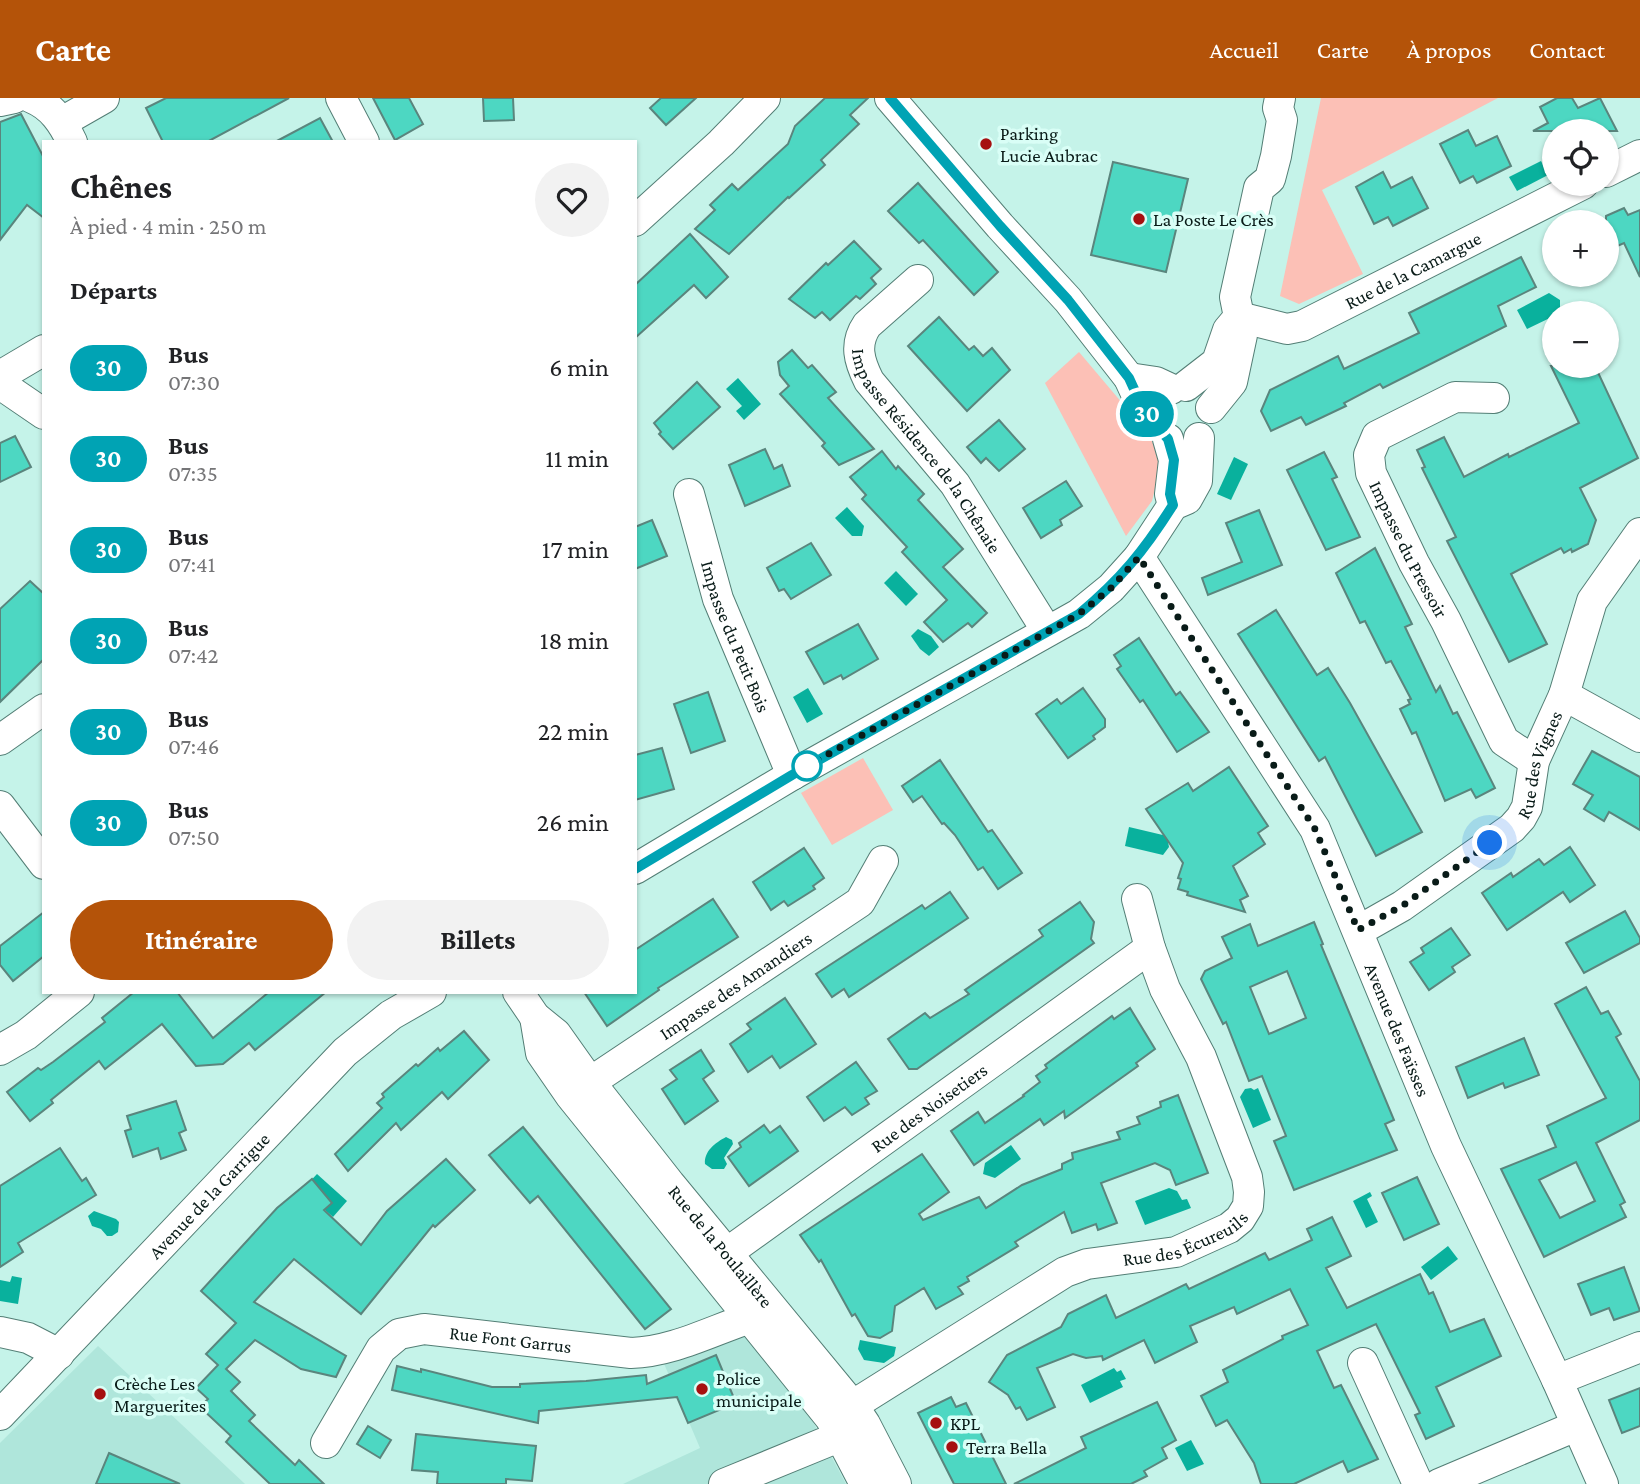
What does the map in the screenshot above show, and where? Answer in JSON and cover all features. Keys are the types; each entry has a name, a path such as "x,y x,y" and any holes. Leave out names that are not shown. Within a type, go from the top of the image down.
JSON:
{"street":[{"path":"0,101 14,98"},
{"path":"32,98 44,103 67,132 104,98"},
{"path":"341,98 363,140"},
{"path":"637,219 721,143 765,98"},
{"path":"890,98 1068,300 1129,378 1144,411 1162,431 1184,443 1199,438 1210,425 1211,408 1202,393 1129,378"},
{"path":"1211,408 1232,382 1242,332 1235,297 1239,276 1259,188 1270,179 1286,105"},
{"path":"1619,166 1640,155"},
{"name":"Rue de la Camargue","path":"1239,317 1287,329 1302,326 1559,196"},
{"name":"Impasse Résidence de la Chênaie","path":"918,280 867,325 861,334 859,343 862,367 869,381 955,484 1047,631"},
{"path":"1173,505 1170,494 1174,460 1155,407 1164,394 1217,362 1228,330 1239,317"},
{"path":"0,376 42,351"},
{"path":"0,384 42,413"},
{"name":"Impasse du Pressoir","path":"1494,398 1455,397 1377,436 1369,456 1371,473 1504,741 1534,761"},
{"path":"637,868 792,775 1079,614 1111,588 1139,557 1173,505 1187,499 1197,481 1199,438"},
{"name":"Impasse du Petit Bois","path":"689,494 718,599 792,775"},
{"name":"Rue des Vignes","path":"1358,930 1402,906 1512,828 1521,818 1527,807 1534,761 1564,695 1592,601 1640,533"},
{"name":"Avenue des Faïsses","path":"1139,557 1315,829 1446,1146 1603,1484"},
{"path":"1564,695 1640,737"},
{"path":"0,740 42,710"},
{"path":"0,806 42,861"},
{"name":"Impasse des Amandiers","path":"580,1089 860,902 883,861"},
{"name":"Rue des Écureuils","path":"724,1484 841,1420 1065,1272 1087,1264 1176,1252 1229,1228 1240,1219 1248,1206 1250,1192 1247,1177 1201,1057 1165,989 1150,948 1137,899"},
{"name":"Rue des Noisetiers","path":"717,1260 1150,948"},
{"path":"0,1050 26,1035 77,994"},
{"name":"Avenue de la Garrigue","path":"0,1415 345,1052 391,1015 428,994"},
{"name":"Rue de la Poulaillère","path":"519,994 535,1017 541,1054 580,1089 841,1420 865,1484"},
{"name":"Rue de la Poulaillère","path":"717,1260 750,1318 841,1420 865,1424 895,1484"},
{"name":"Rue Font Garrus","path":"326,1443 381,1349 399,1334 411,1330 424,1329 644,1353 750,1318"},
{"path":"0,1332 28,1338 59,1354"},
{"path":"1557,1380 1640,1347"},
{"path":"1363,1363 1418,1484"},
{"path":"1439,1484 1576,1426"}],"shaded area":[{"path":"1321,98 1498,98 1322,190 1363,274 1299,304 1280,296"},
{"path":"1541,161 1542,163 1542,178 1517,191 1509,177"},
{"path":"1549,293 1560,300 1542,301 1542,322 1527,329 1517,310"},
{"path":"1079,352 1150,436 1161,464 1152,501 1126,536 1045,383"},
{"path":"738,378 761,404 744,420 736,411 742,406 726,389"},
{"path":"1234,457 1248,464 1231,500 1217,494"},
{"path":"847,507 864,526 862,536 852,536 835,518"},
{"path":"896,571 918,594 906,606 884,583"},
{"path":"918,629 931,636 939,647 929,656 911,636"},
{"path":"808,688 823,714 807,723 793,697"},
{"path":"863,758 893,810 832,845 801,793"},
{"path":"1129,827 1167,836 1169,847 1163,855 1125,846"},
{"path":"1258,1088 1271,1120 1253,1128 1240,1097 1245,1089"},
{"path":"726,1137 732,1140 733,1144 724,1158 727,1164 724,1169 712,1169 705,1164 706,1155"},
{"path":"1011,1145 1021,1159 995,1178 983,1174 985,1163"},
{"path":"317,1174 347,1201 333,1217 302,1190"},
{"path":"1169,1188 1177,1191 1182,1200 1187,1199 1191,1208 1145,1225 1135,1201"},
{"path":"1370,1192 1372,1196 1367,1199 1378,1222 1366,1228 1353,1201"},
{"path":"94,1211 116,1219 119,1222 118,1232 107,1236 101,1229 92,1226 88,1216"},
{"path":"1448,1246 1458,1259 1431,1280 1421,1267"},
{"path":"12,1276 22,1278 18,1304 0,1301 0,1280 10,1282"},
{"path":"743,1326 805,1407 846,1484 623,1484 700,1448 662,1359"},
{"path":"860,1340 896,1347 894,1356 884,1363 864,1360 858,1349"},
{"name":"Crèche Les Marguerites","path":"98,1346 245,1484 0,1484 0,1443"},
{"path":"1114,1368 1117,1372 1121,1370 1126,1379 1120,1381 1123,1387 1090,1403 1081,1385"},
{"path":"1191,1440 1204,1464 1187,1471 1175,1448"}],"building":[{"path":"166,98 289,98 211,140 162,140 146,108"},
{"path":"373,98 409,98 423,124 395,140"},
{"path":"483,98 513,98 514,120 484,121"},
{"path":"661,98 696,98 666,125 650,108"},
{"path":"825,98 868,98 850,115 859,124 821,160 825,165 729,254 695,229 715,210 710,205 732,184 738,190 788,144 795,126"},
{"path":"1557,98 1572,98 1578,108 1600,98 1611,119 1546,119 1540,107"},
{"path":"21,114 42,154 42,216 27,205 0,240 0,122"},
{"path":"320,118 332,140 279,140"},
{"path":"1468,130 1476,146 1497,136 1511,166 1477,183 1473,176 1460,183 1440,144"},
{"name":"La Poste Le Crès","path":"1113,162 1188,179 1166,272 1091,255"},
{"path":"1383,172 1391,188 1412,177 1428,208 1393,226 1388,217 1374,224 1356,187"},
{"path":"918,183 998,272 974,295 923,240 919,243 888,211"},
{"path":"1624,208 1628,215 1640,210 1640,277 1624,243 1619,245 1619,210"},
{"path":"690,234 728,277 706,298 694,285 637,336 637,283"},
{"path":"854,241 881,269 871,278 876,284 860,299 856,296 830,320 822,312 815,318 789,299 826,263 828,265"},
{"path":"1521,257 1536,287 1498,306 1506,326 1383,388 1380,384 1344,403 1346,406 1306,425 1301,417 1271,431 1261,411 1270,390 1338,356 1344,369 1419,333 1409,313"},
{"path":"939,317 969,350 974,346 983,356 992,348 1010,370 967,411 908,346"},
{"path":"792,350 808,368 812,365 836,392 828,398 874,449 839,465 822,446 825,443 780,394 789,386 780,375 778,362"},
{"path":"1557,378 1601,378 1638,458 1580,488 1596,520 1588,544 1572,552 1571,549 1564,553 1561,548 1511,574 1547,644 1509,662 1447,541 1456,537 1422,468 1425,467 1417,450 1444,437 1464,477 1508,454 1509,457 1579,423"},
{"path":"697,382 720,407 673,449 659,434 661,432 654,423"},
{"path":"999,420 1025,449 999,471 986,458 981,463 967,447"},
{"path":"15,436 31,467 0,482 0,443"},
{"path":"765,449 774,469 782,465 790,486 745,506 729,465"},
{"path":"882,451 896,469 898,466 924,494 918,500 963,549 943,567 987,613 972,627 968,623 943,642 924,622 947,600 902,552 907,547 862,499 866,495 850,477"},
{"path":"1324,452 1337,477 1332,479 1360,537 1326,550 1287,470"},
{"path":"1066,481 1082,506 1060,520 1062,525 1041,538 1023,508"},
{"path":"1259,510 1282,565 1208,595 1202,578 1242,562 1226,523"},
{"path":"652,520 667,556 637,568 637,526"},
{"path":"811,543 831,575 791,599 784,589 779,591 767,568"},
{"path":"1375,548 1412,624 1405,627 1436,692 1440,686 1453,714 1457,712 1495,788 1476,798 1471,789 1445,801 1416,732 1412,734 1400,709 1410,704 1408,700 1411,699 1391,661 1386,663 1365,621 1360,623 1336,573"},
{"path":"30,581 42,592 42,661 0,702 0,609"},
{"path":"1276,610 1317,675 1328,668 1422,832 1376,856 1325,757 1319,761 1238,634"},
{"path":"858,624 878,659 843,679 841,675 824,684 806,652"},
{"path":"1139,638 1176,695 1180,692 1209,732 1177,752 1143,700 1140,702 1117,669 1121,666 1114,655"},
{"path":"1083,688 1105,719 1105,727 1093,736 1095,739 1068,758 1036,714 1057,699 1061,704"},
{"path":"708,692 725,741 691,753 674,704"},
{"path":"662,748 674,789 637,799 637,754"},
{"path":"1592,751 1640,777 1640,830 1609,812 1604,821 1584,809 1593,795 1573,784"},
{"path":"940,760 988,832 992,830 1022,873 998,889 983,867 978,870 955,835 942,824 922,796 913,802 902,786"},
{"path":"1229,767 1268,826 1258,833 1265,844 1233,866 1248,896 1240,900 1245,912 1187,895 1188,892 1178,889 1183,863 1146,809 1188,783 1193,791"},
{"path":"1570,847 1595,885 1570,902 1563,892 1507,930 1482,893 1511,873 1513,877 1539,859 1544,865"},
{"path":"804,848 824,878 813,886 815,889 788,906 784,901 771,910 753,882"},
{"path":"950,892 968,918 849,997 844,989 832,997 816,974 922,905 925,909"},
{"path":"713,899 738,937 658,988 659,990 607,1026 585,994 637,994 637,949"},
{"path":"1080,902 1094,922 1091,939 1094,943 917,1069 909,1069 888,1039 925,1013 930,1018 969,994 965,990 1043,936 1039,930"},
{"path":"1625,911 1640,938 1640,943 1584,973 1566,943"},
{"path":"42,914 42,958 13,981 0,965 0,946"},
{"path":"1314,922 1323,944 1321,945 1394,1120 1385,1124 1397,1150 1294,1190 1274,1141 1286,1136 1262,1076 1249,1081 1226,1022 1223,1024 1201,979 1205,971 1232,958 1222,937 1250,924 1258,946","holes":["1287,971 1306,1018 1269,1034 1250,987"]},
{"path":"1451,928 1470,955 1452,967 1455,972 1429,990 1410,962 1424,953 1421,948"},
{"path":"1586,987 1601,1014 1608,1011 1621,1034 1616,1037 1640,1081 1640,1120 1596,1143 1625,1202 1620,1205 1626,1217 1544,1257 1501,1169 1556,1147 1547,1126 1606,1098 1555,1004","holes":["1576,1162 1595,1201 1560,1218 1539,1180"]},
{"path":"132,994 179,994 213,1038 267,994 324,994 255,1050 249,1043 223,1064 196,1066 162,1024 105,1069 99,1061 30,1121 7,1092 38,1068 41,1070 53,1062 105,1022 102,1018"},
{"path":"785,998 816,1044 780,1068 772,1056 748,1072 730,1044 751,1029 747,1024"},
{"path":"1130,1008 1155,1049 1136,1063 1138,1066 1065,1118 1064,1111 1044,1125 1040,1119 974,1165 951,1131 978,1112 985,1123 1040,1082 1036,1076 1047,1068 1045,1065 1112,1016 1114,1019"},
{"path":"464,1031 489,1060 448,1099 442,1092 401,1130 396,1123 348,1171 335,1154 382,1108 377,1103 384,1097 382,1094 416,1064 418,1066 438,1048 440,1051"},
{"path":"1524,1038 1539,1075 1505,1088 1503,1083 1468,1098 1456,1067"},
{"path":"701,1050 714,1071 703,1079 718,1101 685,1124 662,1089 677,1079 670,1070"},
{"path":"856,1062 877,1091 865,1098 869,1104 852,1115 845,1107 824,1121 807,1097"},
{"path":"1178,1095 1208,1173 1176,1185 1170,1170 1155,1163 1101,1183 1117,1223 1098,1230 1096,1224 1072,1233 1064,1212 1015,1242 1018,1246 967,1277 969,1281 958,1287 963,1294 936,1309 924,1288 895,1306 892,1331 880,1338 868,1336 855,1314 852,1316 821,1260 819,1262 800,1235 922,1154 949,1192 919,1214 923,1220 979,1197 986,1208 1022,1185 1062,1169 1062,1164 1073,1159 1072,1153 1120,1139 1117,1132 1140,1124 1137,1117 1161,1107 1160,1102"},
{"path":"176,1101 186,1130 179,1133 186,1150 161,1159 158,1148 133,1157 125,1131 131,1129 127,1116"},
{"path":"764,1125 770,1133 780,1126 798,1151 749,1186 728,1157 741,1147 739,1143"},
{"path":"523,1127 671,1309 645,1329 538,1196 530,1203 489,1155"},
{"path":"60,1148 82,1181 86,1178 96,1195 18,1243 23,1252 0,1267 0,1186"},
{"path":"446,1159 475,1190 435,1227 433,1225 361,1314 294,1259 254,1302 346,1356 336,1377 301,1369 255,1340 226,1369 240,1382 231,1391 255,1415 249,1421 295,1465 299,1460 324,1484 270,1484 226,1442 231,1436 200,1407 208,1399 196,1388 218,1365 206,1354 236,1323 201,1291 277,1208 312,1179 332,1203 324,1210 361,1245 387,1211"},
{"path":"1417,1177 1439,1224 1404,1240 1382,1193"},
{"path":"1332,1217 1351,1256 1326,1268 1347,1308 1420,1274 1429,1294 1433,1292 1450,1332 1484,1319 1501,1356 1436,1387 1454,1426 1426,1439 1415,1415 1420,1413 1376,1324 1317,1351 1334,1388 1341,1385 1378,1459 1348,1472 1343,1461 1294,1484 1261,1484 1254,1463 1227,1420 1216,1426 1201,1396 1228,1382 1223,1370 1283,1339 1282,1336 1308,1325 1290,1289 1237,1314 1234,1307 1190,1326 1197,1342 1155,1363 1144,1340 1103,1360 1102,1356 1086,1358 1073,1354 1037,1368 1055,1407 1027,1420 1020,1407 1016,1409 1008,1395 989,1382 1007,1355 1061,1327 1068,1314 1106,1295 1116,1318 1186,1284 1189,1289 1265,1253 1269,1260 1312,1240 1307,1229"},
{"path":"1624,1267 1640,1311 1614,1320 1609,1308 1591,1315 1578,1284"},
{"path":"716,1355 736,1403 688,1423 677,1397 539,1411 538,1423 392,1390 397,1366 421,1372 421,1369 492,1387 520,1387 520,1384 646,1375 647,1384"},
{"path":"1640,1388 1640,1426 1622,1433 1609,1400"},
{"path":"951,1397 956,1407 966,1403 1006,1484 954,1484 918,1413"},
{"path":"1157,1402 1176,1440 1162,1448 1167,1458 1144,1471 1147,1476 1131,1484 1014,1484 1086,1448 1081,1437"},
{"path":"368,1426 391,1440 380,1458 357,1444"},
{"path":"416,1434 536,1446 532,1481 506,1479 506,1484 437,1484 438,1472 412,1470"},
{"path":"109,1453 180,1484 96,1484"}],"bus line":[{"name":"30","path":"637,868 792,775 1079,614 1111,588 1139,557 1173,505 1170,494 1174,460 1168,439 1144,411 1129,378 1068,300 890,98"}],"place":[{"name":"Parking Lucie Aubrac","path":"986,144"},
{"name":"La Poste Le Crès","path":"1139,219"},
{"name":"Police municipale","path":"702,1389"},
{"name":"Crèche Les Marguerites","path":"100,1394"},
{"name":"KPL","path":"936,1423"},
{"name":"Terra Bella","path":"952,1447"}],"route":[{"path":"807,766 1079,614 1111,588 1139,557 1315,829 1358,930 1402,906 1490,843"}]}
